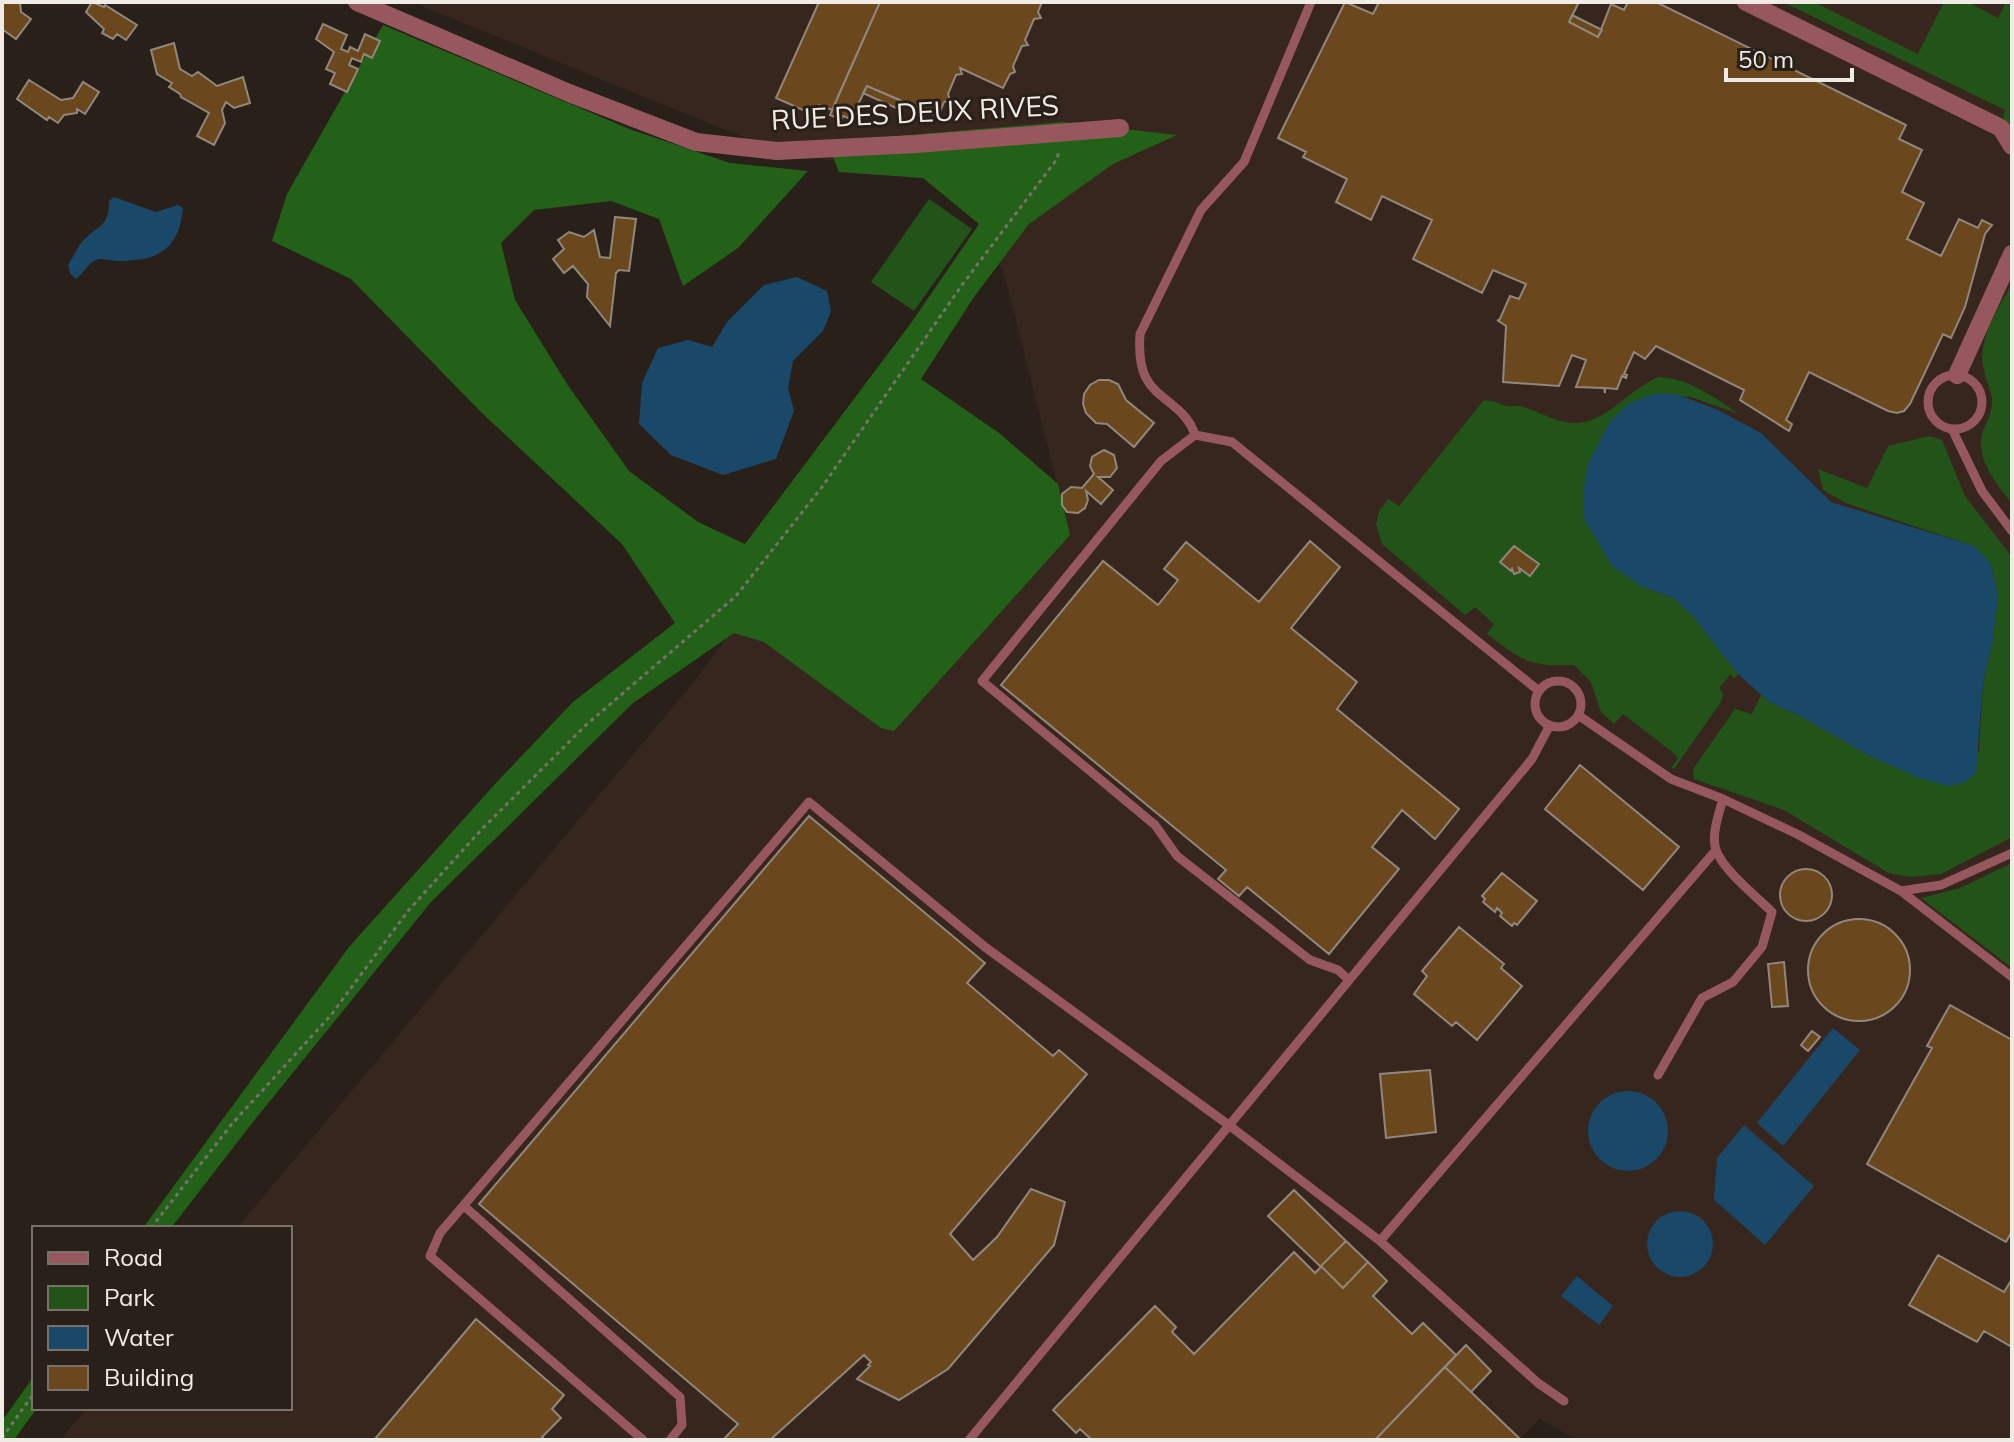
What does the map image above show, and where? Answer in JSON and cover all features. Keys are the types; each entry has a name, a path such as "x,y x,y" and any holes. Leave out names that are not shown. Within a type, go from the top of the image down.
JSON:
{"street":[{"name":"RUE DES DEUX RIVES","path":"357,2 569,93 696,142 777,151 1120,128"},
{"path":"1746,2 2001,128 2012,146"},
{"path":"1957,375 2012,254"}],"lane":[{"path":"1195,435 1190,421 1146,380 1139,354 1140,334 1201,210 1244,162 1311,2"},
{"path":"1957,375 1973,381 1982,404 1980,413 1968,425 1952,429 1943,426 1930,413 1929,395 1940,380 1957,375"},
{"path":"1952,429 1982,491 2012,531"},
{"path":"1349,980 1338,970 1310,960 1177,856 1155,825 982,681 1161,461 1195,435 1232,442 1539,691"},
{"path":"1560,680 1570,683 1578,690 1581,700 1578,715 1567,725 1550,725 1539,717 1535,708 1539,691 1550,682 1560,680"},
{"path":"1578,715 1671,779 1723,799 1797,834 1901,891 2012,977"},
{"path":"969,1440 1532,759 1550,725"},
{"path":"1658,1075 1702,998 1733,982 1762,947 1772,912 1730,870 1716,850 1715,836 1723,799"},
{"path":"643,1440 430,1256 440,1233 809,802 985,947 1230,1126 1380,1241 1538,1383 1564,1401"},
{"path":"1380,1241 1716,850"},
{"path":"1901,891 1941,885 2012,853"},
{"path":"464,1206 680,1397 682,1425 670,1440"}],"path":[{"path":"153,1226 231,1125 331,1015 408,911 482,829 586,725 736,596 822,487 962,285 1057,159 1066,132"},
{"path":"2,1438 32,1396"}],"shaded area":[{"path":"412,2 2012,2 2012,1440 1578,1440 1539,1419 1520,1440 60,1440 85,1410 292,1410 292,1226 239,1226 693,683 751,605 1070,535 1006,281 970,184 777,151"}],"green space":[{"path":"1783,2 1814,2 1918,54 1944,2 1968,2 1998,18 2006,2 2012,2 2012,126 2003,118 2005,110"},
{"path":"383,25 632,130 730,163 808,171 738,248 683,286 659,219 611,201 534,210 501,243 515,300 567,384 629,471 698,522 745,544 911,323 979,224 923,178 839,172 827,142 1063,122 1177,135 1113,164 1029,224 974,297 921,379 999,433 1058,484 1070,535 894,731 881,728 764,642 734,633 633,703 431,902 173,1226 144,1226 349,947 573,702 675,623 622,544 481,412 351,279 272,241 287,194"},
{"path":"929,199 972,229 914,311 871,282"},
{"path":"2012,283 2012,504 1988,470 1981,441 1992,401 1982,354 1991,322"},
{"path":"1659,377 1691,385 1739,414 1691,397 1653,394 1641,586 1673,598 1692,615 1738,674 1735,678 1730,675 1719,688 1723,694 1721,702 1674,769 1671,768 1678,758 1675,754 1623,714 1614,724 1601,712 1591,682 1574,665 1535,663 1509,650 1487,634 1494,624 1475,607 1465,615 1382,544 1376,524 1379,511 1388,499 1399,506 1483,401 1527,408 1567,422 1585,422 1603,414"},
{"path":"1929,436 1942,440 1965,496 2012,557 2012,837 1941,874 1910,877 1889,873 1784,810 1694,779 1693,769 1735,709 1752,714 1761,695 1872,757 1979,752 1983,683 1993,640 1998,594 1990,562 1973,546 1846,503 1823,490 1818,469 1867,488 1888,446"},
{"path":"2012,863 2012,968 1921,898 1960,888"},
{"path":"32,1379 32,1410 36,1410 14,1440 2,1440 2,1421"}],"water":[{"path":"114,197 156,212 178,205 183,208 177,234 172,243 156,255 133,260 96,260 76,279 68,265 82,242 105,221 109,201"},
{"path":"797,277 827,291 831,311 823,331 793,361 788,388 794,411 776,459 723,475 671,455 639,424 642,383 658,348 688,340 712,347 727,322 764,285"},
{"path":"1653,394 1676,394 1718,410 1761,433 1831,502 1974,546 1990,562 1998,594 1993,640 1983,683 1976,773 1965,782 1948,786 1919,778 1872,757 1769,702 1738,674 1692,615 1673,598 1641,586 1612,566 1583,517 1588,464 1610,421 1628,404"},
{"path":"1833,1028 1860,1050 1783,1146 1757,1123"},
{"path":"1628,1091 1643,1094 1656,1103 1665,1116 1668,1131 1665,1146 1656,1159 1643,1168 1628,1171 1613,1168 1600,1159 1591,1146 1588,1131 1591,1116 1600,1103 1613,1094"},
{"path":"1744,1125 1814,1186 1765,1245 1714,1200 1717,1158"},
{"path":"1674,1211 1686,1211 1698,1216 1708,1226 1713,1244 1711,1257 1698,1272 1686,1277 1674,1277 1662,1272 1652,1262 1647,1250 1647,1238 1652,1226 1662,1216"},
{"path":"1577,1276 1613,1306 1599,1325 1561,1296"}],"building":[{"path":"2,2 20,2 21,12 31,19 16,39 2,29"},
{"path":"92,2 105,5 137,25 126,40 117,34 113,39 102,33 104,29 86,12"},
{"path":"819,2 880,2 832,110 819,105 814,115 776,98"},
{"path":"880,2 1042,2 1038,12 1041,18 1034,19 1025,40 1028,45 1022,46 1013,66 1015,72 1010,74 1003,88 960,68 962,74 956,75 948,94 950,100 944,102 938,117 867,86 851,119 843,116 841,120 830,115"},
{"path":"1345,2 1373,14 1379,2 1579,2 1569,22 1598,37 1611,4 1624,10 1628,2 1656,2 1906,125 1899,139 1922,150 1902,192 1924,203 1907,239 1941,256 1959,219 1978,228 1982,220 1992,225 1985,234 1965,307 1951,338 1943,334 1910,404 1904,411 1888,411 1809,372 1786,420 1792,424 1789,431 1740,400 1744,390 1656,346 1645,359 1634,352 1624,374 1626,378 1622,376 1617,389 1605,388 1605,393 1604,388 1576,387 1586,360 1572,355 1559,386 1503,382 1506,326 1497,320 1510,296 1519,299 1526,284 1493,270 1482,293 1413,259 1432,220 1382,196 1371,220 1336,202 1347,179 1303,157 1306,152 1278,138"},
{"path":"1572,15 1602,30 1598,37 1569,22"},
{"path":"323,24 347,35 341,49 348,52 350,47 358,51 365,34 380,41 372,58 364,54 361,62 352,58 349,65 358,69 347,92 330,84 335,73 326,69 334,52 316,39"},
{"path":"174,43 180,69 192,76 198,72 217,86 243,77 250,103 234,108 226,102 222,110 225,123 214,145 197,136 209,113 181,97 169,87 172,83 157,74 151,50"},
{"path":"29,80 61,100 73,98 83,82 99,92 85,114 77,109 77,113 64,115 58,123 49,117 47,120 17,99"},
{"path":"867,86 900,100 896,108 863,93"},
{"path":"615,217 636,219 629,271 619,270 616,273 610,326 587,297 588,284 573,266 564,273 553,259 564,249 558,240 569,232 584,237 594,230 600,257 610,258"},
{"path":"1099,380 1118,384 1126,400 1154,423 1134,447 1107,424 1096,423 1086,413 1084,394 1090,385"},
{"path":"1104,450 1114,455 1117,468 1110,477 1098,477 1113,490 1101,504 1086,491 1088,500 1085,508 1078,513 1067,512 1062,505 1062,494 1071,487 1082,488 1094,474 1090,466 1092,457"},
{"path":"1310,541 1340,567 1291,628 1357,682 1337,709 1459,809 1435,839 1402,810 1372,847 1399,869 1329,954 1247,887 1239,896 1218,879 1226,870 1001,685 1103,561 1158,605 1178,580 1164,569 1186,542 1259,602"},
{"path":"1514,546 1539,564 1530,576 1519,568 1520,572 1514,574 1512,569 1500,562"},
{"path":"1580,765 1679,847 1643,890 1545,809"},
{"path":"809,816 985,963 967,983 1053,1056 1059,1050 1087,1074 950,1234 973,1260 997,1237 1031,1189 1065,1202 1054,1245 948,1369 899,1400 857,1379 870,1366 871,1362 864,1355 770,1440 723,1440 738,1424 479,1204"},
{"path":"1806,869 1825,876 1832,895 1825,914 1806,921 1787,914 1780,895 1787,876"},
{"path":"1502,873 1537,901 1517,925 1514,923 1512,926 1500,916 1502,913 1497,908 1495,912 1483,902 1485,899 1482,896"},
{"path":"1859,919 1878,923 1895,934 1906,951 1910,970 1906,989 1895,1006 1878,1017 1859,1021 1840,1017 1823,1006 1812,989 1808,970 1812,951 1823,934 1840,923"},
{"path":"1459,927 1504,964 1501,968 1522,986 1477,1040 1456,1022 1452,1026 1414,994 1427,976 1422,971"},
{"path":"1784,962 1788,1006 1772,1007 1768,964"},
{"path":"1950,1005 2012,1040 2012,1231 2006,1242 1867,1164 1932,1048 1927,1046"},
{"path":"1812,1031 1820,1037 1808,1051 1801,1045"},
{"path":"1430,1070 1436,1132 1386,1138 1380,1074"},
{"path":"1294,1190 1346,1241 1321,1266 1343,1288 1368,1262 1387,1281 1373,1296 1412,1334 1423,1323 1456,1355 1375,1440 1092,1440 1080,1429 1076,1433 1053,1410 1155,1306 1176,1327 1172,1332 1194,1354 1294,1252 1315,1273 1321,1267 1268,1216"},
{"path":"1346,1241 1368,1262 1343,1288 1321,1266"},
{"path":"1938,1255 2004,1292 2012,1279 2012,1347 1984,1331 1977,1342 1909,1305"},
{"path":"476,1319 564,1395 552,1409 561,1418 542,1437 545,1440 374,1440"},
{"path":"1466,1345 1491,1371 1471,1392 1445,1367"},
{"path":"1445,1367 1520,1439 1520,1440 1375,1440"}]}
